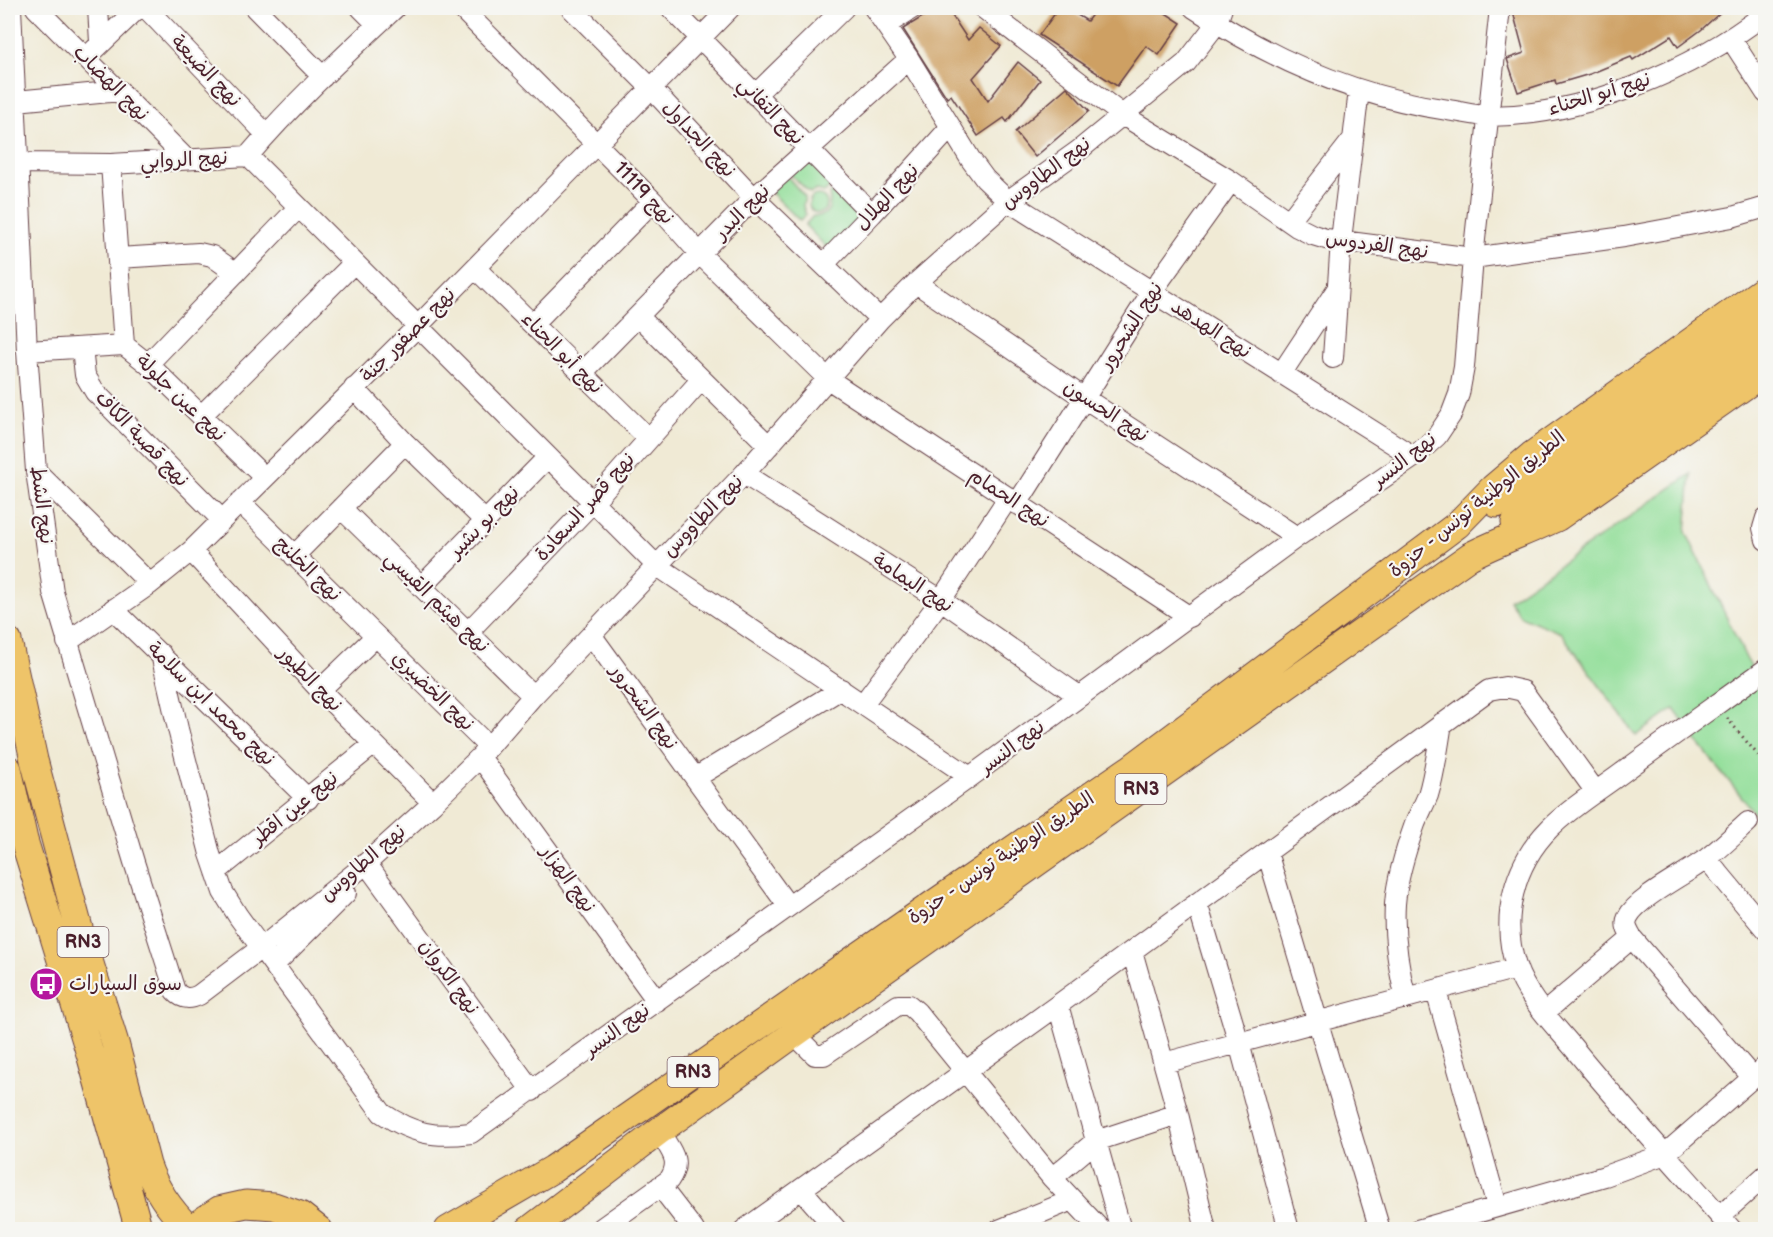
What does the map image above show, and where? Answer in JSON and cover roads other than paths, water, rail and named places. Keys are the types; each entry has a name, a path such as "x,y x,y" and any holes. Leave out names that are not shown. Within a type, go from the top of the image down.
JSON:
{"highway":[{"name":"الطريق الوطنية تونس - حزوة","path":"448,1230 553,1169 1131,769 1457,525 1493,488 1532,455 1766,288"},
{"path":"1457,525 1511,495 1766,314"},
{"path":"1470,556 1766,343"},
{"name":"الطريق الوطنية تونس - حزوة","path":"529,1230 659,1131 794,1034 1470,556 1504,539 1539,527 1558,516 1766,370"},
{"name":"RN3","path":"8,641 34,759 80,933 115,1043 153,1184 170,1209 189,1229 219,1210 246,1204 274,1206 300,1215 319,1230"},
{"name":"RN3","path":"8,769 11,797 87,1043 139,1230"}],"street":[{"name":"نهج الشط","path":"11,8 27,351 36,471 53,592 173,984"},
{"name":"نهج الهضاب","path":"36,8 186,159"},
{"path":"98,8 100,42"},
{"path":"87,57 100,42 138,8"},
{"name":"نهج الضيعة","path":"146,8 266,134"},
{"path":"255,8 323,77"},
{"path":"361,8 378,24"},
{"name":"نهج الروابي","path":"18,163 111,164 248,156 266,134 395,8"},
{"name":"نهج 11119","path":"461,8 597,143 700,254 828,379"},
{"name":"نهج الجداول","path":"571,8 651,88 754,198 880,319"},
{"name":"نهج التفاني","path":"671,8 872,214"},
{"name":"نهج عصفور جنة","path":"67,642 150,584 191,551 417,327 730,8"},
{"path":"755,94 844,8"},
{"name":"نهج الهدهد","path":"874,8 909,58 950,128 985,179 1008,201 1414,456"},
{"path":"886,25 913,8"},
{"name":"نهج الفردوس","path":"983,8 1121,114 1231,181 1313,235 1473,258 1624,237 1732,217 1766,207"},
{"name":"نهج أبو الحناء","path":"1194,8 1220,15 1269,53 1333,81 1412,105 1488,116 1548,111 1620,91 1678,68 1731,39 1766,13"},
{"name":"نهج النسر","path":"161,654 178,729 223,892 261,948 382,1113 405,1127 427,1135 451,1136 471,1133 970,777 1298,537 1414,456 1437,436 1451,415 1459,394 1464,367 1473,258 1500,8"},
{"name":"نهج الطاووس","path":"173,984 179,996 193,998 261,948 364,865 433,803 485,752 533,696 744,474 880,319 916,283 1008,201 1078,151 1186,63 1220,15"},
{"path":"1731,39 1766,93"},
{"name":"نهج البدر","path":"582,373 754,198 909,58"},
{"path":"1333,358 1341,240 1359,90"},
{"path":"16,101 120,91"},
{"name":"نهج الهلال","path":"824,264 950,128"},
{"path":"1289,221 1353,139"},
{"path":"248,156 656,565 970,777"},
{"name":"نهج عين جلولة","path":"111,164 124,345 148,364 264,477"},
{"name":"نهج الشحرور","path":"863,704 1012,501 1084,398 1153,290 1231,181"},
{"path":"533,324 653,201"},
{"path":"148,364 298,208"},
{"path":"118,258 199,254 212,256 236,273"},
{"path":"201,416 354,263"},
{"name":"نهج أبو الحناء","path":"475,268 648,438"},
{"name":"نهج الحسون","path":"916,283 1084,398 1298,537"},
{"path":"1281,374 1339,285"},
{"path":"639,317 769,446"},
{"path":"27,351 124,345"},
{"name":"نهج قصبة الكاف","path":"82,348 85,375 95,392 222,520"},
{"name":"نهج الحمام","path":"828,379 1190,617"},
{"name":"نهج قصر السعادة","path":"468,632 593,502 701,380"},
{"path":"354,388 405,444 485,521"},
{"path":"294,556 405,444"},
{"name":"نهج بو بشير","path":"421,587 547,458"},
{"path":"36,471 150,584"},
{"name":"نهج اليمامة","path":"744,474 941,600 1079,696"},
{"name":"نهج الخلنج","path":"240,502 376,636"},
{"name":"نهج هيثم القيسي","path":"340,508 533,696"},
{"path":"1766,518 1763,528 1766,540"},
{"name":"نهج الطيور","path":"191,551 320,690 433,803"},
{"name":"نهج محمد ابن سلامة","path":"113,609 308,799"},
{"path":"320,690 376,636"},
{"name":"نهج الخضيري","path":"376,636 485,752"},
{"name":"نهج الشحرور","path":"592,636 788,906"},
{"path":"1766,669 1596,792 1551,828 1531,852 1521,871 1513,893 1509,917 1511,949 1528,992 1608,1090 1726,1226 1766,1175"},
{"path":"744,1230 1058,1005 1489,690 1505,687 1523,691 1596,792"},
{"path":"695,778 841,689"},
{"path":"1406,999 1397,961 1395,902 1414,825 1428,794 1442,723"},
{"name":"نهج عين اقطر","path":"216,872 374,744"},
{"name":"نهج الهزار","path":"485,752 657,1001"},
{"path":"8,769 34,759"},
{"path":"11,797 43,794"},
{"path":"1430,1228 1497,1206 1605,1176 1665,1154 1759,1072 1632,939 1626,924 1632,910 1707,859 1748,822"},
{"path":"1267,852 1380,1230"},
{"path":"1707,859 1766,930"},
{"path":"274,965 344,896 364,865"},
{"name":"نهج الكروان","path":"364,865 532,1091"},
{"path":"1197,903 1239,1042 1289,1230"},
{"path":"1544,1013 1632,939"},
{"path":"1132,951 1178,1114 1206,1230"},
{"path":"1164,1063 1517,968"},
{"path":"1436,991 1497,1206"},
{"path":"794,1034 815,1055 824,1055 893,1007 909,1005 1052,1178 1101,1230"},
{"path":"1058,1005 1122,1230"},
{"path":"1052,1178 1096,1142 1178,1114"},
{"path":"599,1230 669,1180 675,1172 676,1161 659,1131"},
{"path":"660,1186 694,1230"},
{"path":"801,1189 837,1230"},
{"path":"999,1230 1072,1200"}],"place":[{"name":"سوق السيارات","path":"46,984"}]}
